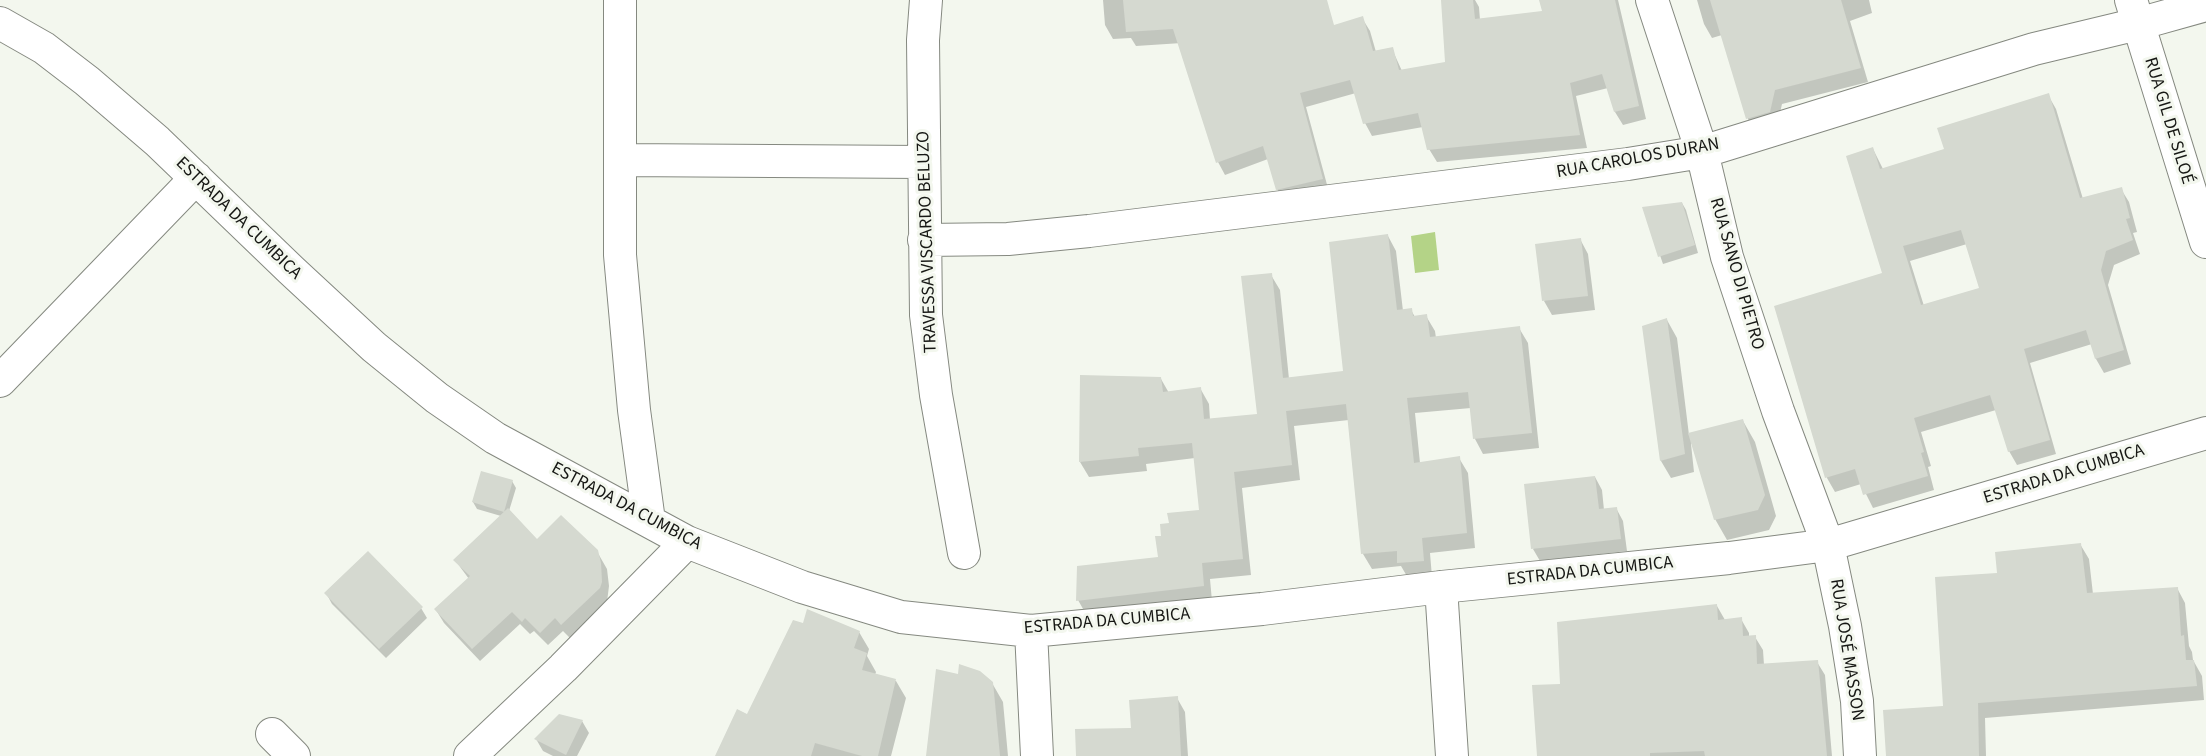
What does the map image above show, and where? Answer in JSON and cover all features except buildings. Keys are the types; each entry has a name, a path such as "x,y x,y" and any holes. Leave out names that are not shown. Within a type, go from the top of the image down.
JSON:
{"street":[{"path":"620,0 620,255 634,410 649,521"},
{"name":"TRAVESSA VISCARDO BELUZO","path":"926,0 923,40 926,315 936,395 964,553"},
{"name":"RUA SANO DI PIETRO","path":"1652,0 1702,152 1730,267 1778,411 1828,545"},
{"name":"RUA CAROLOS DURAN","path":"924,240 1008,239 1089,231 1628,164 1702,152 2034,49 2134,12 2206,5"},
{"name":"RUA GIL DE SILOÉ","path":"2134,12 2206,242"},
{"name":"ESTRADA DA CUMBICA","path":"0,22 44,48 87,81 157,141 374,347 438,398 495,438 687,542 802,587 901,616 1031,631 1262,609 1828,545 2206,433"},
{"path":"620,160 924,162"},
{"path":"0,381 196,178"},
{"path":"470,756 563,668 687,542"},
{"name":"RUA JOSÉ MASSON","path":"1828,545 1845,626 1857,700 1860,756"},
{"path":"1441,587 1452,756"},
{"path":"1031,631 1037,756"},
{"path":"272,734 294,756"}],"shaded area":[{"path":"1435,232 1439,270 1415,273 1411,236"}]}
